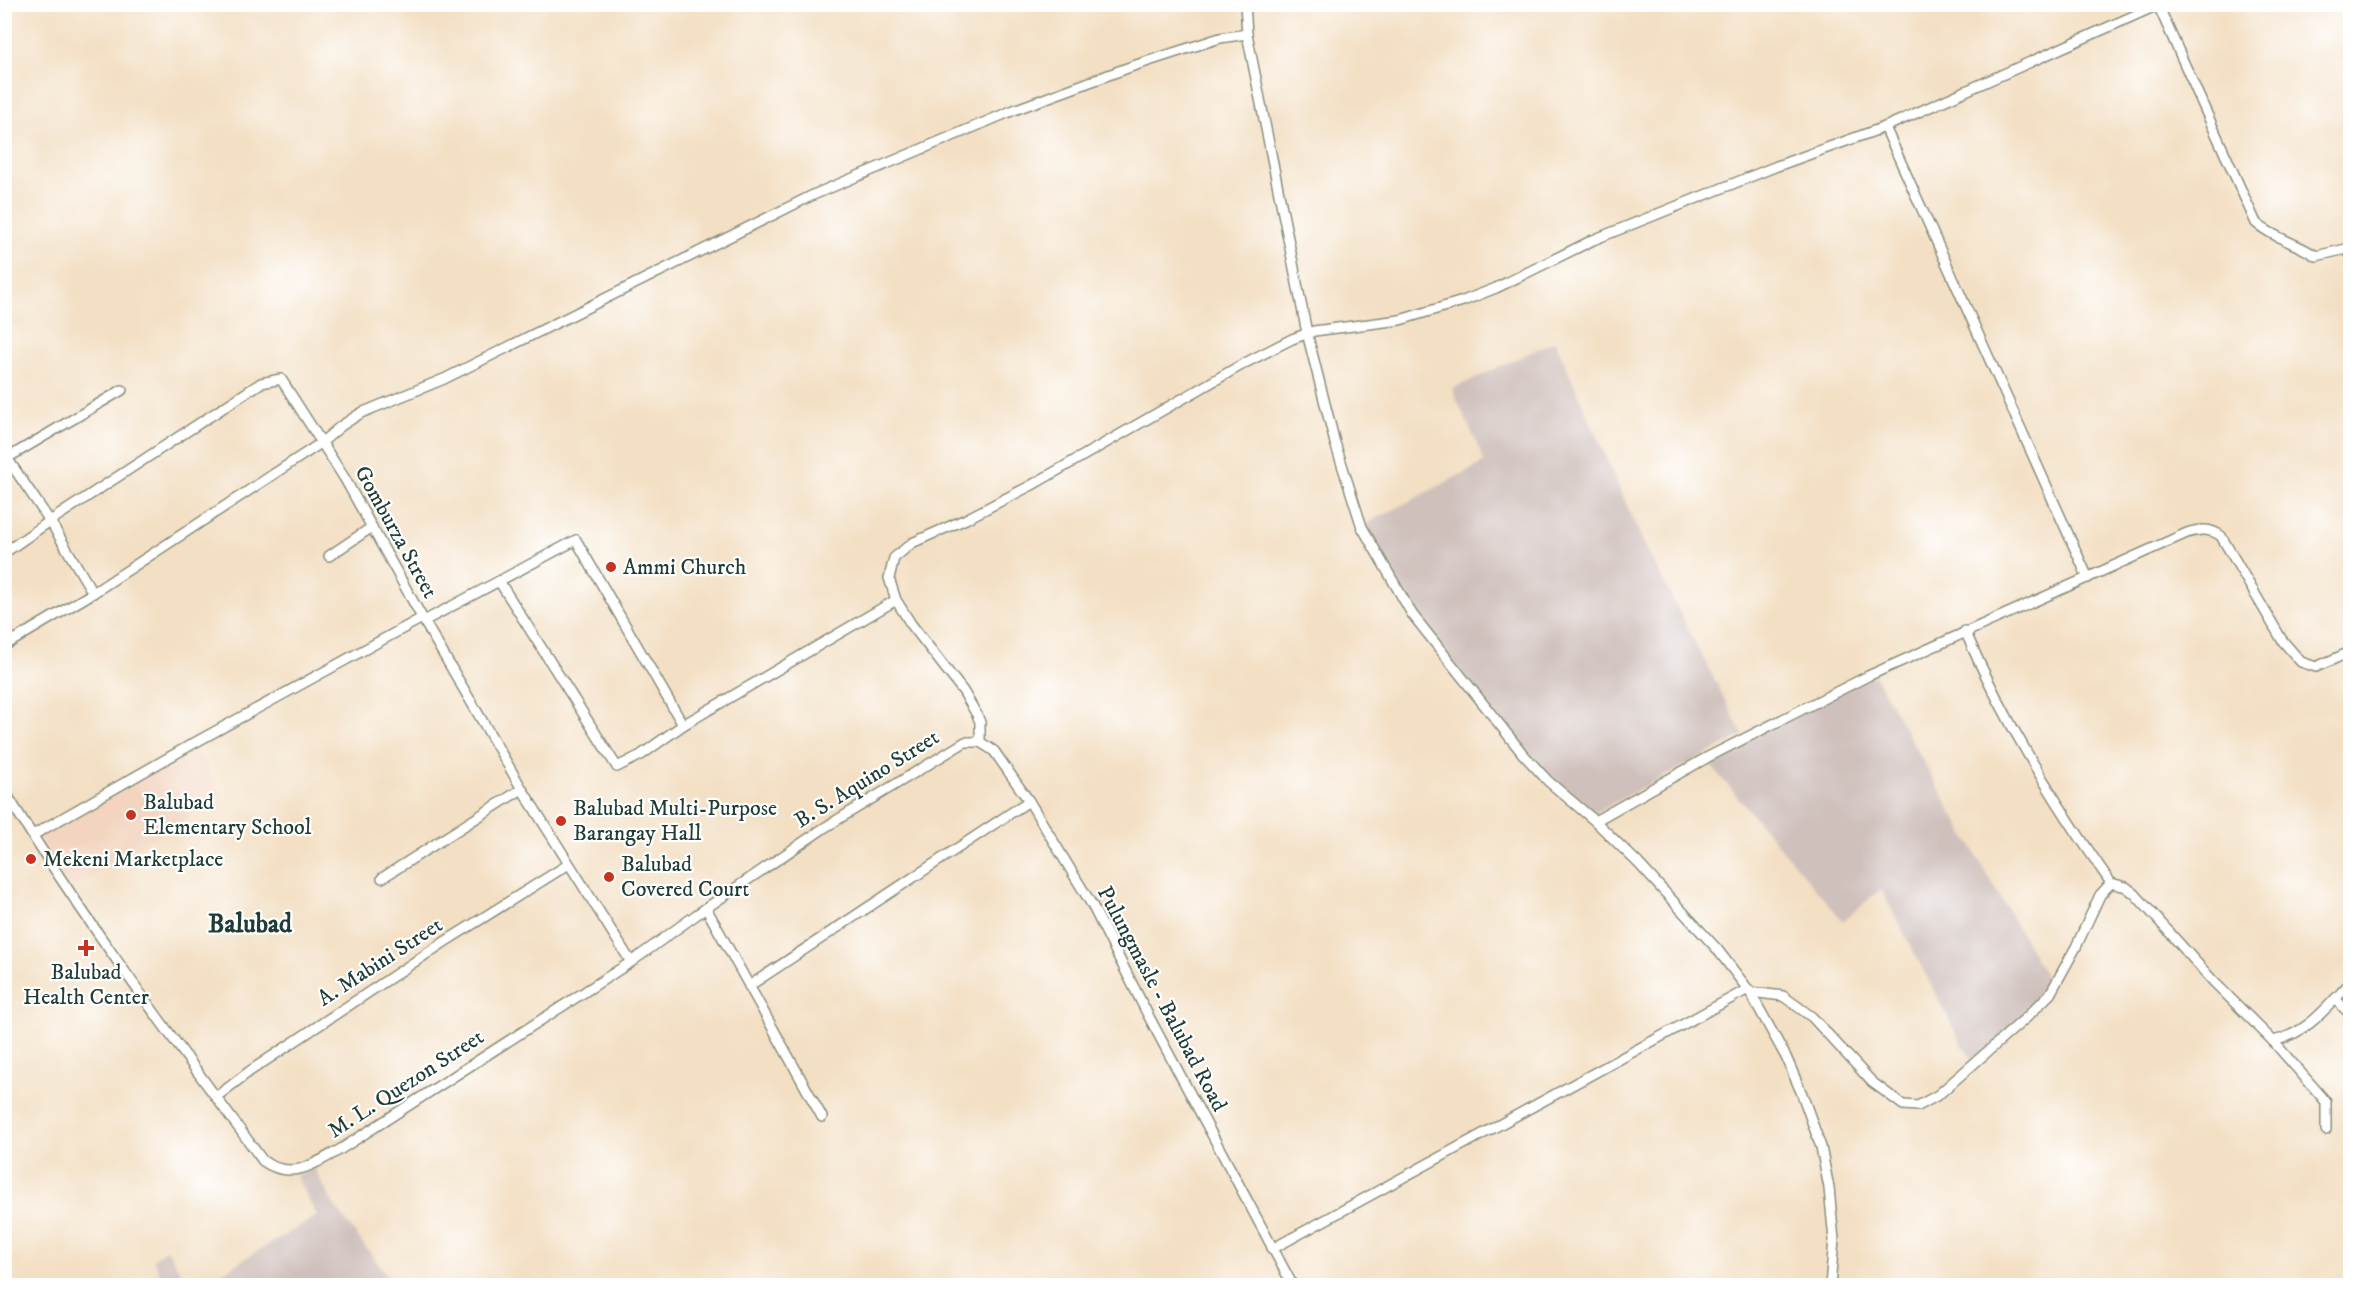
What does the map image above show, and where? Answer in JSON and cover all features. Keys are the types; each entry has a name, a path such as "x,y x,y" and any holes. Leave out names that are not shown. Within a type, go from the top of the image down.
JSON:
{"street":[{"path":"1245,4 1247,34 1306,333 1335,443 1362,527 1412,614 1523,754 1548,781 1595,821 1638,863 1717,949 1749,991 1786,1057 1821,1147 1829,1188 1834,1240 1830,1286"},
{"path":"980,742 980,722 977,715 896,600 889,578 894,558 912,543 966,519 1032,485 1245,363 1306,333 1400,320 1463,301 1496,288 1593,240 1777,166 1885,127 2159,5 2256,223 2268,232 2302,246 2316,256 2346,249 2350,254"},
{"path":"4,646 93,593 321,443 361,413 444,379 813,195 1035,102 1220,38 1247,34"},
{"path":"1885,127 2088,578"},
{"name":"Gomburza Street","path":"50,521 261,383 281,378 372,527 423,620 522,789 631,962"},
{"path":"93,593 50,521 6,459 122,390"},
{"path":"4,553 50,521"},
{"path":"328,556 372,527"},
{"path":"1595,821 1784,718 1868,676 2187,533 2199,530 2210,530 2221,536 2282,640 2301,662 2316,667 2350,652"},
{"path":"33,835 196,742 576,540 683,725"},
{"path":"499,581 617,767 641,755 683,725 896,600"},
{"path":"1965,632 1985,679 2053,798 2111,883 2126,886 2213,981 2273,1041 2326,1102 2326,1130"},
{"name":"B. S. Aquino Street","path":"631,962 824,828 965,742 980,742"},
{"name":"Pulungmasle - Balubad Road","path":"980,742 994,751 1029,801 1092,905 1293,1286"},
{"path":"382,878 522,789"},
{"name":"M. L. Quezon Street","path":"4,790 142,996 263,1161 271,1167 288,1172 316,1163 341,1149 631,962"},
{"path":"749,986 1029,801"},
{"name":"A. Mabini Street","path":"216,1097 250,1071 436,947 569,864"},
{"path":"1272,1249 1749,991 1783,996 1824,1028 1872,1082 1903,1105 1918,1106 1938,1095 2028,1017 2050,994 2076,947 2100,895 2111,883"},
{"path":"706,908 822,1117"},
{"path":"2273,1041 2305,1029 2350,984"},
{"path":"2335,999 2350,1014"}],"shaded area":[{"path":"1555,341 1643,542 1743,735 1587,817 1525,750 1412,612 1364,525 1485,462 1452,389"},
{"path":"1874,675 2051,986 2012,1028 1974,1061 1961,1043 1881,889 1843,921 1707,761"},
{"name":"Balubad Elementary School","path":"194,745 224,796 70,889 37,834"},
{"path":"314,1167 334,1205 394,1285 199,1286 317,1216 296,1176"},
{"path":"167,1249 188,1285 166,1285 153,1259"}],"place":[{"name":"Ammi Church","path":"611,567"},
{"name":"Balubad Elementary School","path":"131,815"},
{"name":"Balubad Multi-Purpose Barangay Hall","path":"561,821"},
{"name":"Mekeni Marketplace","path":"31,859"},
{"name":"Balubad Covered Court","path":"609,877"},
{"name":"Balubad Health Center","path":"86,948"}],"district":[{"name":"Balubad","path":"250,924"}]}
